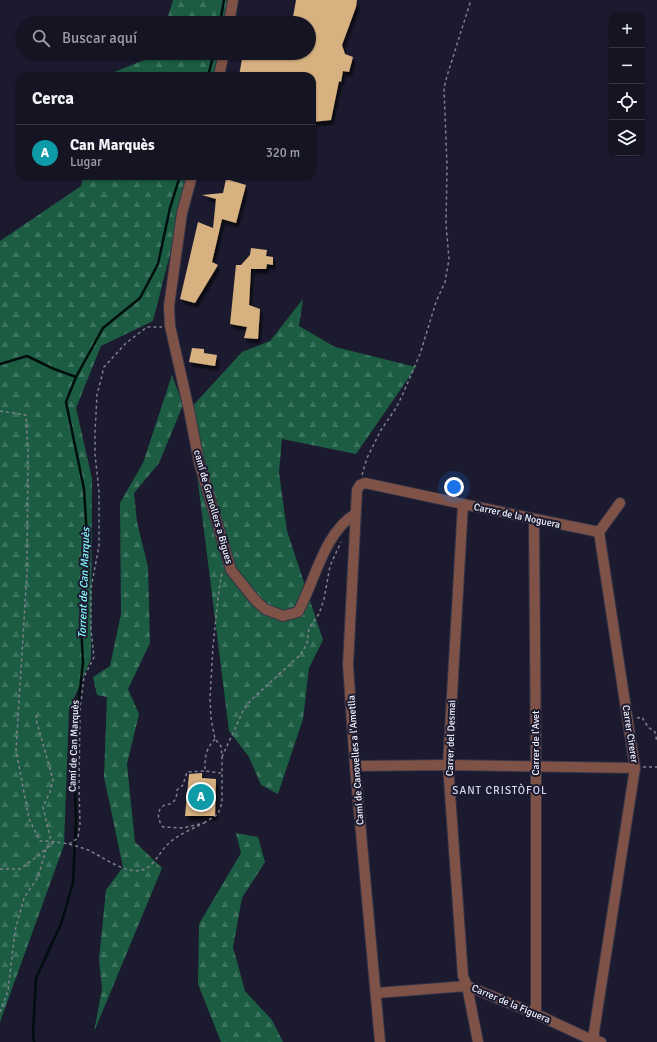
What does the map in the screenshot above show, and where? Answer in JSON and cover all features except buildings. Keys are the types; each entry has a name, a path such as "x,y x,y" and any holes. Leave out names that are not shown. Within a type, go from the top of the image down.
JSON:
{"street":[{"path":"230,16 233,0"},
{"path":"221,72 223,60"},
{"name":"camí de Granollers a Bigues","path":"191,180 182,213 176,253 169,306 170,326 199,462 231,570 254,600 265,609 283,616 298,612 305,600 326,549 336,532 347,519 354,514"},
{"name":"Carrer de la Noguera","path":"362,484 599,532"},
{"name":"Camí de Canovelles a l'Ametlla","path":"362,484 356,490 354,514 355,540 348,665 355,766 380,1042"},
{"path":"599,532 620,503"},
{"name":"Carrer del Desmai","path":"463,504 448,765 463,976 467,986 478,1042"},
{"name":"Carrer de l'Avet","path":"534,519 536,1014"},
{"name":"Carrer Cirerer","path":"596,1042 594,1032 635,768 599,532"},
{"path":"355,766 448,765 635,768"},
{"name":"Carrer de la Figuera","path":"376,993 467,986 536,1014 596,1042"}],"path":[{"path":"362,484 367,458 381,430 396,408 402,396 420,354 436,302 445,282 449,259 446,224 444,88 471,0"},
{"name":"Camí de Can Marquès","path":"68,845 78,838 80,824 80,710 84,677 94,657 91,630 92,588 99,546 99,492 95,447 97,396 104,367 126,343 147,328 170,326"},
{"path":"0,411 26,415 28,454 27,572 16,750 29,819 40,841 55,841 88,850 110,862 135,871 144,870 150,866 168,844 177,837 218,814 222,803 222,757 221,746 215,739 211,718 210,698 212,646 225,553"},
{"path":"222,757 243,711 251,700 300,655 307,644 309,628 319,614 324,599 330,566 343,539"},
{"path":"37,715 36,719 53,780 44,807 51,841"},
{"path":"627,720 642,717 648,727 655,732 657,742"},
{"path":"205,772 205,756 208,747 215,739"},
{"path":"635,768 657,767"},
{"path":"204,823 183,828 163,827 159,822 158,817 164,806 170,804 176,797 177,790 183,785 186,772 222,773"},
{"path":"0,869 20,869 55,841"},
{"path":"0,1012 8,991 15,931 24,898 38,877 46,849"}],"green space":[{"path":"173,0 235,0 231,16 168,16"},
{"path":"144,60 220,60 217,72 114,72"},
{"path":"82,180 189,180 153,321 101,346 76,408 92,478 91,659 69,710 64,845 0,1022 0,241 81,186"},
{"path":"303,299 299,326 335,347 416,367 356,454 282,439 279,472 287,531 323,640 309,668 303,719 278,794 261,785 249,757 229,731 189,410 242,352 270,341"},
{"path":"172,375 183,405 159,463 134,493 137,522 148,567 150,643 128,689 139,714 127,764 135,842 162,868 94,1032 102,989 99,959 106,890 123,867 104,777 107,697 97,695 93,677 110,666 121,614 120,503 143,463"},
{"path":"236,833 258,837 265,862 242,898 233,947 245,991 272,1020 283,1042 221,1042 198,984 199,924 241,853"}],"waterway":[{"name":"Torrent de Can Marquès","path":"221,16 224,0"},
{"name":"Torrent de Can Marquès","path":"209,72 212,60"},
{"name":"Torrent de Can Marquès","path":"34,1042 33,1033 36,978 61,924 73,883 76,819 74,746 83,662 81,625 87,537 84,489 66,402 76,377 103,328 140,298 158,264 170,208 179,180"},
{"path":"0,364 27,356 54,369 76,377"}],"place":[{"name":"Can Marquès","path":"201,797"}],"district":[{"name":"SANT CRISTÒFOL","path":"500,790"}]}
